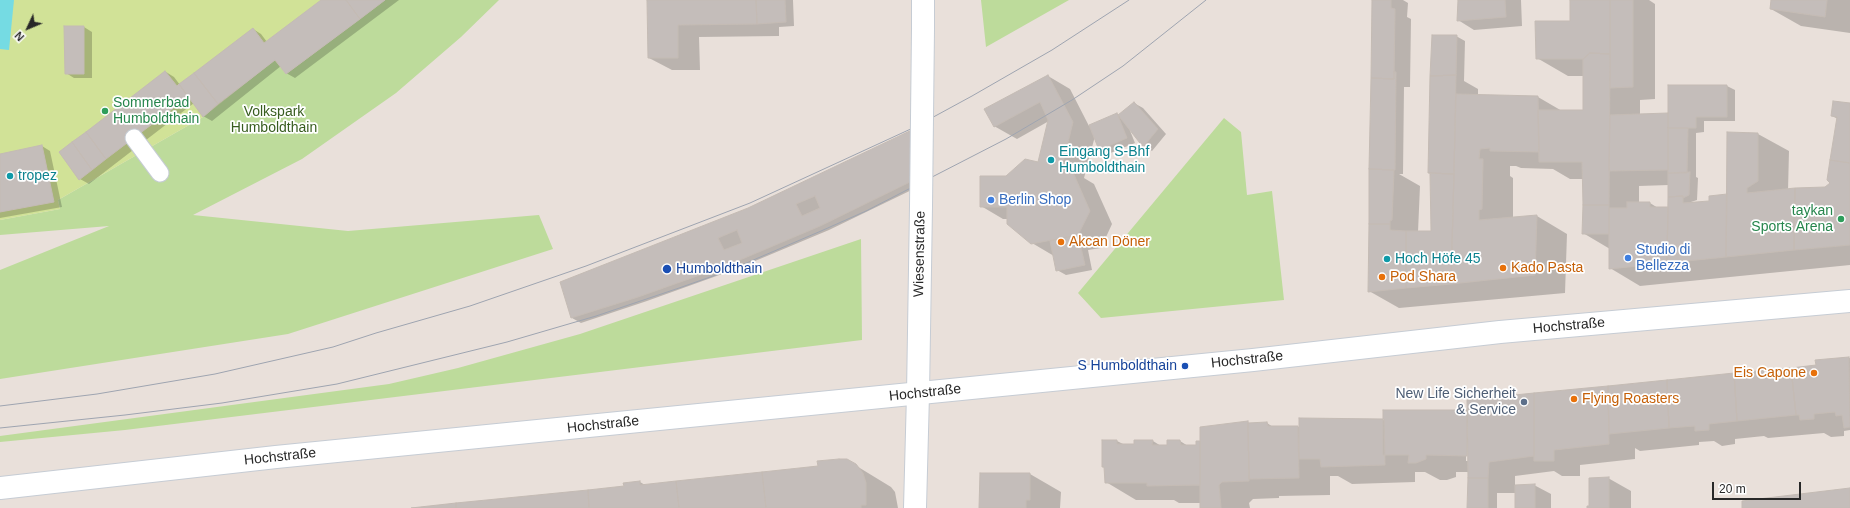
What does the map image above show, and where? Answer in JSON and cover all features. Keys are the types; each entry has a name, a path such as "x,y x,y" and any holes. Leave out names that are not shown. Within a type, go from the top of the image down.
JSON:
{"street":[{"name":"Wiesenstraße","path":"915,508 921,206 923,0"},
{"name":"Hochstraße","path":"0,488 276,457 1253,360 1500,332 1850,301"}],"lane":[{"path":"134,138 160,173"}],"green space":[{"name":"Sommerbad Humboldthain","path":"0,0 385,0 286,74 274,60 203,117 58,200 60,209 0,220"},
{"name":"Volkspark Humboldthain","path":"385,0 499,0 461,37 396,93 302,159 193,215 348,231 539,215 553,249 288,334 0,379 0,270 109,226 0,235 0,220 60,209 58,200 203,117 275,60 286,74"},
{"path":"981,0 1069,0 986,47"},
{"path":"1224,118 1241,132 1247,195 1272,191 1284,300 1101,318 1078,293"},
{"path":"861,239 862,340 125,430 0,442 0,436 389,384 458,368 580,334"}],"water":[{"path":"0,0 14,0 9,50 0,49"}],"building":[{"path":"321,0 346,0 360,19 286,74 275,60 218,104 194,73 253,28 264,43"},
{"path":"346,0 385,0 360,19"},
{"path":"647,0 756,0 757,24 678,25 678,58 648,58"},
{"path":"756,0 785,0 786,22 757,24"},
{"path":"1372,0 1391,0 1391,8 1395,9 1394,79 1371,78"},
{"path":"1458,0 1505,0 1506,17 1457,21"},
{"path":"1570,0 1610,0 1610,54 1590,53 1583,59 1536,59 1535,21 1570,21"},
{"path":"1610,0 1633,0 1633,87 1610,88"},
{"path":"1771,0 1827,0 1825,17 1770,9"},
{"path":"64,26 84,26 84,74 65,74"},
{"path":"1432,35 1457,35 1456,75 1430,76"},
{"path":"1590,53 1610,54 1609,205 1583,205 1582,162 1539,162 1538,110 1583,110 1583,59"},
{"path":"165,71 177,86 179,84 188,97 106,159 86,132"},
{"path":"1394,72 1396,72 1395,170 1369,169 1371,78 1394,79"},
{"path":"194,73 218,104 203,117 179,84"},
{"name":"Eingang S-Bhf Humboldthain","path":"1048,75 1073,122 1062,167 1072,170 1090,211 1078,235 1031,244 1007,224 1007,207 980,207 980,176 1006,176 1025,159 1038,162 1048,120 1040,102 994,127 984,109"},
{"path":"1456,75 1454,174 1428,173 1430,76"},
{"path":"1668,85 1727,85 1727,117 1696,117 1696,128 1668,128"},
{"path":"1456,94 1538,96 1539,152 1490,151 1490,148 1480,149 1479,159 1483,159 1482,209 1479,210 1479,220 1537,215 1535,275 1451,284"},
{"path":"1833,101 1850,103 1850,163 1830,160 1837,117 1831,116"},
{"path":"1134,102 1158,129 1143,147 1118,115"},
{"path":"1117,113 1127,138 1099,150 1089,125"},
{"path":"1668,113 1668,170 1609,171 1610,115"},
{"path":"916,128 916,179 820,226 728,265 638,297 571,318 560,282 748,208"},
{"path":"1668,128 1688,128 1687,173 1668,173"},
{"path":"86,132 106,159 92,170 72,142"},
{"path":"1727,132 1758,133 1758,181 1747,188 1747,193 1795,188 1794,250 1726,257"},
{"path":"72,142 92,170 79,180 59,152"},
{"path":"42,145 54,202 0,212 0,154"},
{"path":"1830,160 1850,163 1850,245 1794,250 1795,188 1825,187 1830,183 1827,180"},
{"path":"1369,169 1394,170 1392,220 1390,221 1390,224 1369,224"},
{"path":"1690,172 1689,195 1683,198 1683,196 1668,197 1668,173"},
{"path":"1430,173 1454,174 1451,284 1406,288 1406,231 1431,231"},
{"path":"1727,194 1726,257 1667,263 1668,197 1683,196 1683,203 1709,201 1709,196"},
{"path":"815,196 820,208 802,216 796,204"},
{"path":"1627,202 1650,202 1650,207 1668,207 1667,263 1609,269 1609,208 1627,208"},
{"path":"1583,205 1609,205 1609,234 1582,234"},
{"name":"Hoch Höfe 45","path":"1369,224 1390,224 1390,230 1406,231 1406,288 1368,292"},
{"path":"737,230 742,243 724,250 718,238"},
{"path":"1078,235 1085,265 1056,271 1050,241"},
{"path":"1849,357 1850,427 1844,428 1842,415 1836,416 1835,412 1814,414 1814,419 1800,420 1799,415 1796,415 1791,368 1816,365 1815,360"},
{"path":"1791,368 1796,415 1737,421 1734,373"},
{"path":"1734,373 1737,421 1709,424 1709,430 1695,431 1695,426 1669,428 1667,380"},
{"path":"1667,380 1669,428 1609,434 1608,386"},
{"path":"1608,386 1609,444 1554,450 1554,461 1534,461 1534,393"},
{"path":"1534,393 1534,456 1489,462 1488,478 1468,478 1467,400"},
{"path":"1383,410 1467,410 1467,456 1426,455 1426,459 1416,463 1408,463 1409,455 1383,455"},
{"path":"1299,418 1384,419 1385,465 1321,467 1320,459 1299,459"},
{"path":"1248,421 1249,481 1222,482 1219,485 1221,508 1200,508 1200,427"},
{"path":"1267,422 1268,426 1298,426 1299,478 1249,479 1248,423"},
{"path":"1102,440 1117,440 1117,444 1134,444 1134,440 1153,440 1152,445 1167,445 1167,440 1180,440 1181,445 1196,445 1196,441 1200,441 1200,485 1147,486 1147,483 1105,483 1104,467 1102,467"},
{"path":"847,459 856,464 863,473 866,483 866,505 861,505 861,508 766,508 762,472 818,466 817,461"},
{"path":"762,472 766,508 679,508 676,481"},
{"path":"980,473 1030,473 1030,500 1026,500 1026,508 979,508"},
{"path":"1609,477 1609,508 1587,508 1587,506 1589,506 1589,478"},
{"path":"1468,478 1488,478 1488,508 1467,508"},
{"path":"640,481 640,485 676,481 679,508 589,508 588,490 624,486 623,483"},
{"path":"1535,484 1535,508 1515,508 1515,485"},
{"path":"1850,488 1850,508 1742,508 1742,501"},
{"path":"588,490 589,508 456,508 456,503"},
{"path":"456,503 456,508 411,508"}],"tram line":[{"path":"0,406 97,394 215,374 333,347 470,306 586,266 750,203 915,127 1052,50 1129,0"},
{"path":"0,428 222,403 337,384 507,342 596,316 730,270 866,211 1006,139 1072,100 1123,66 1206,0"}],"place":[{"name":"Sommerbad Humboldthain","path":"105,111"},
{"name":"Eingang S-Bhf Humboldthain","path":"1051,160"},
{"name":"tropez","path":"10,176"},
{"name":"Berlin Shop","path":"991,200"},
{"name":"taykan Sports Arena","path":"1841,219"},
{"name":"Akcan Döner","path":"1061,242"},
{"name":"Studio di Bellezza","path":"1628,258"},
{"name":"Hoch Höfe 45","path":"1387,259"},
{"name":"Kado Pasta","path":"1503,268"},
{"name":"Humboldthain","path":"667,269"},
{"name":"Pod Shara","path":"1382,277"},
{"name":"S Humboldthain","path":"1185,366"},
{"name":"Eis Capone","path":"1814,373"},
{"name":"Flying Roasters","path":"1574,399"},
{"name":"New Life Sicherheit & Service","path":"1524,402"}]}
